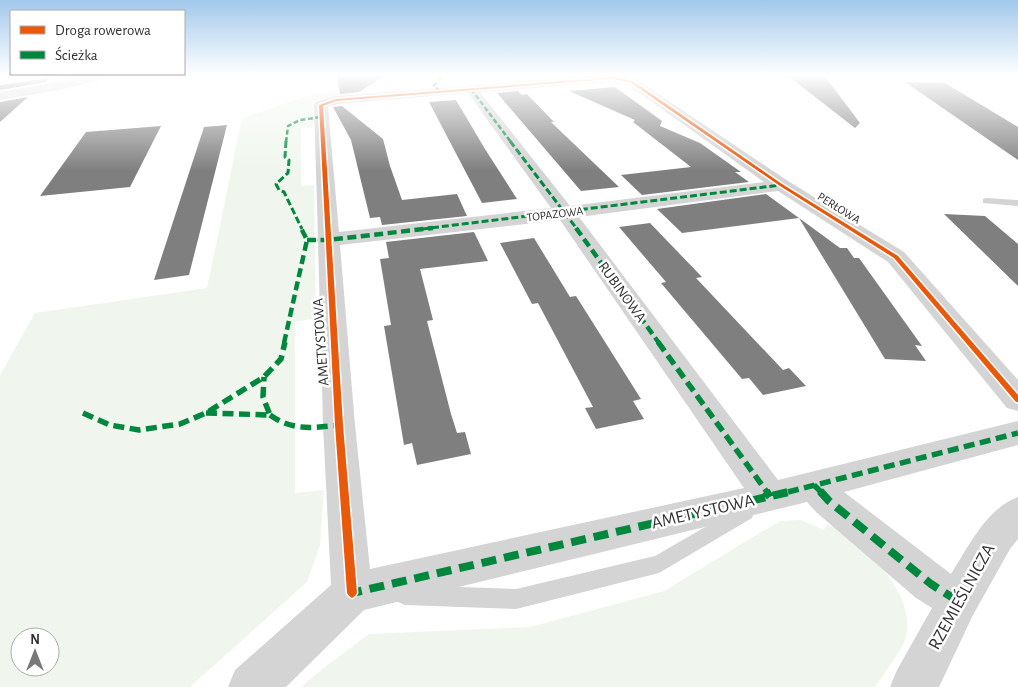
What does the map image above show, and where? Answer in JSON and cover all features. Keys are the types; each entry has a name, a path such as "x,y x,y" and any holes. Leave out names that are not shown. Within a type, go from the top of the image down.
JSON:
{"street":[{"name":"AMETYSTOWA","path":"321,107 339,425 352,593 770,497 1018,433"},
{"name":"RUBINOWA","path":"485,107 565,213 770,497"},
{"name":"PERŁOWA","path":"668,107 781,185 896,257 1018,400"},
{"name":"TOPAZOWA","path":"328,240 565,213 781,185"},
{"path":"814,485 829,501 931,584 958,601"},
{"name":"RZEMIEŚLNICZA","path":"914,687 958,601 996,536 1018,513"},
{"path":"252,687 352,593"}],"lane":[{"path":"986,202 1018,203"}],"shaded area":[{"path":"274,107 313,107 313,127 301,128 301,186 314,185 316,318 295,322 295,493 324,490 320,545 307,582 190,687 0,687 0,375 35,313 207,288 242,118"},
{"path":"801,520 824,530 827,524 856,542 884,570 903,603 907,620 906,637 897,655 875,687 301,687 369,634 530,627 664,591 781,521"}],"building":[{"path":"0,107 17,107 0,122"},
{"path":"333,107 343,107 383,139 402,200 457,194 467,216 382,225 380,217 370,218 351,140"},
{"path":"432,107 460,107 517,199 482,203"},
{"path":"509,107 540,107 554,122 551,122 619,187 581,191"},
{"path":"606,107 643,107 662,121 660,126 700,143 741,172 735,172 749,182 642,195 621,175 691,167 633,122 635,120"},
{"path":"828,107 848,107 860,123 855,128"},
{"path":"941,107 985,107 1018,127 1018,160"},
{"path":"227,125 189,275 154,280 204,127"},
{"path":"161,126 130,187 40,196 86,132"},
{"path":"766,194 799,218 682,233 657,209"},
{"path":"944,214 985,216 1018,244 1018,286"},
{"path":"799,218 840,248 847,248 854,258 859,258 922,346 915,345 926,361 885,359"},
{"path":"650,223 702,277 696,278 783,370 789,368 806,386 763,395 749,378 742,379 661,283 666,282 619,227"},
{"path":"474,232 488,261 420,269 433,320 427,321 451,414 457,433 465,432 471,454 417,465 412,443 404,445 384,326 391,325 380,259 389,258 386,242"},
{"path":"534,238 570,297 576,296 641,399 633,401 644,419 596,429 585,408 593,407 538,303 532,304 500,243"}],"marked path":[{"path":"485,107 565,213 770,497"},
{"path":"83,413 110,425 139,430 180,424 206,413 264,377 281,359 307,240 284,192 279,190 276,184 288,173 289,160 285,157 288,126 300,120 321,117"},
{"path":"307,240 327,240 565,213 781,185"},
{"path":"206,413 270,415 263,397 264,377"},
{"path":"270,415 278,421 294,427 311,428 339,425"},
{"path":"352,588 352,593 770,497 1018,433"},
{"path":"814,485 829,501 931,584 958,601"}],"cycle path":[{"path":"321,107 339,425 352,593"},
{"path":"668,107 781,185 896,257 1018,400"}]}
